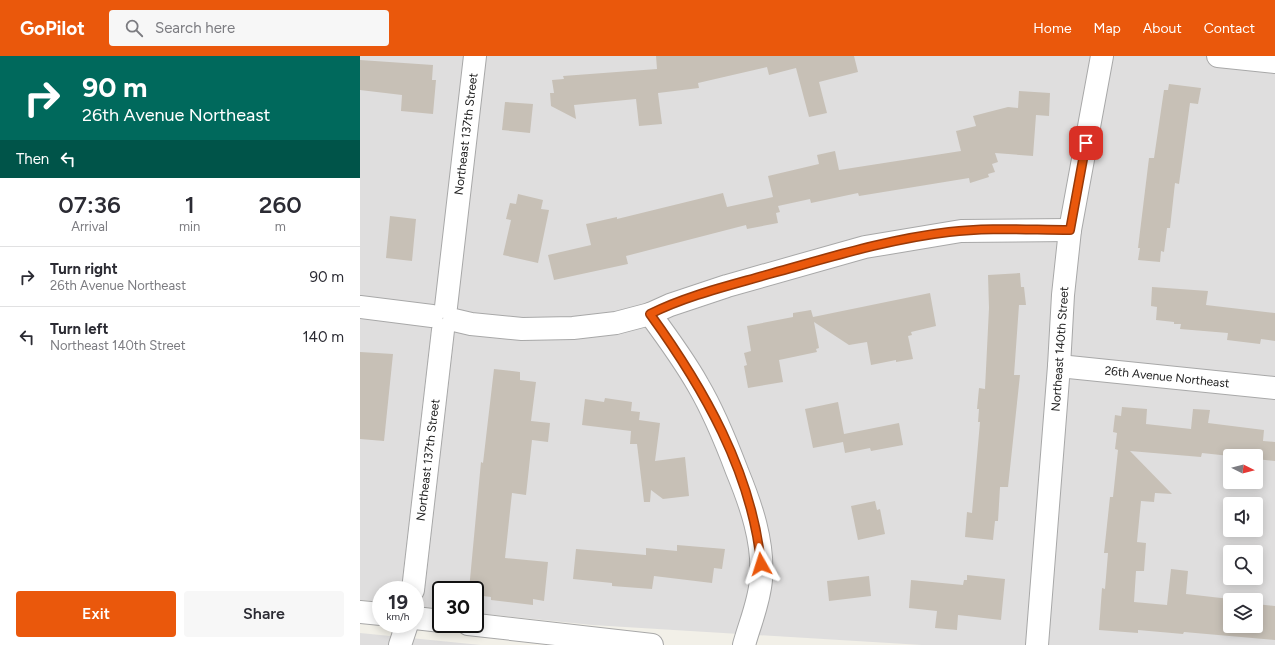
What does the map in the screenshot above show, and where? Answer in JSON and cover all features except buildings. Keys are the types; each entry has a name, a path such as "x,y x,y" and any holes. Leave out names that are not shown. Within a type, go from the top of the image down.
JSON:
{"street":[{"name":"Northeast 137th Street","path":"414,581 475,56"},
{"name":"Northeast 140th Street","path":"1037,645 1059,366 1063,295 1070,230 1102,56"},
{"path":"1218,56 1275,62"},
{"path":"360,307 444,318 496,327 550,329 616,323 650,314 670,305 726,286 865,247 961,231 1070,230"},
{"path":"650,314 684,361 709,404 724,436 752,509 759,547 761,580 755,614 744,645"},
{"name":"26th Avenue Northeast","path":"1059,366 1275,388"},
{"path":"360,612 372,613"},
{"path":"484,626 652,645"},
{"path":"400,645 404,633"}],"shaded area":[{"path":"360,56 1275,56 1275,645 922,645 592,625 484,614 484,581 432,581 432,608 424,607 424,581 372,581 372,601 360,600"},
{"path":"360,633 481,645 360,645"}],"route":[{"path":"761,564 752,509 718,422 691,373 650,314 670,305 726,286 865,247 948,232 973,230 1070,230 1086,143"}]}
